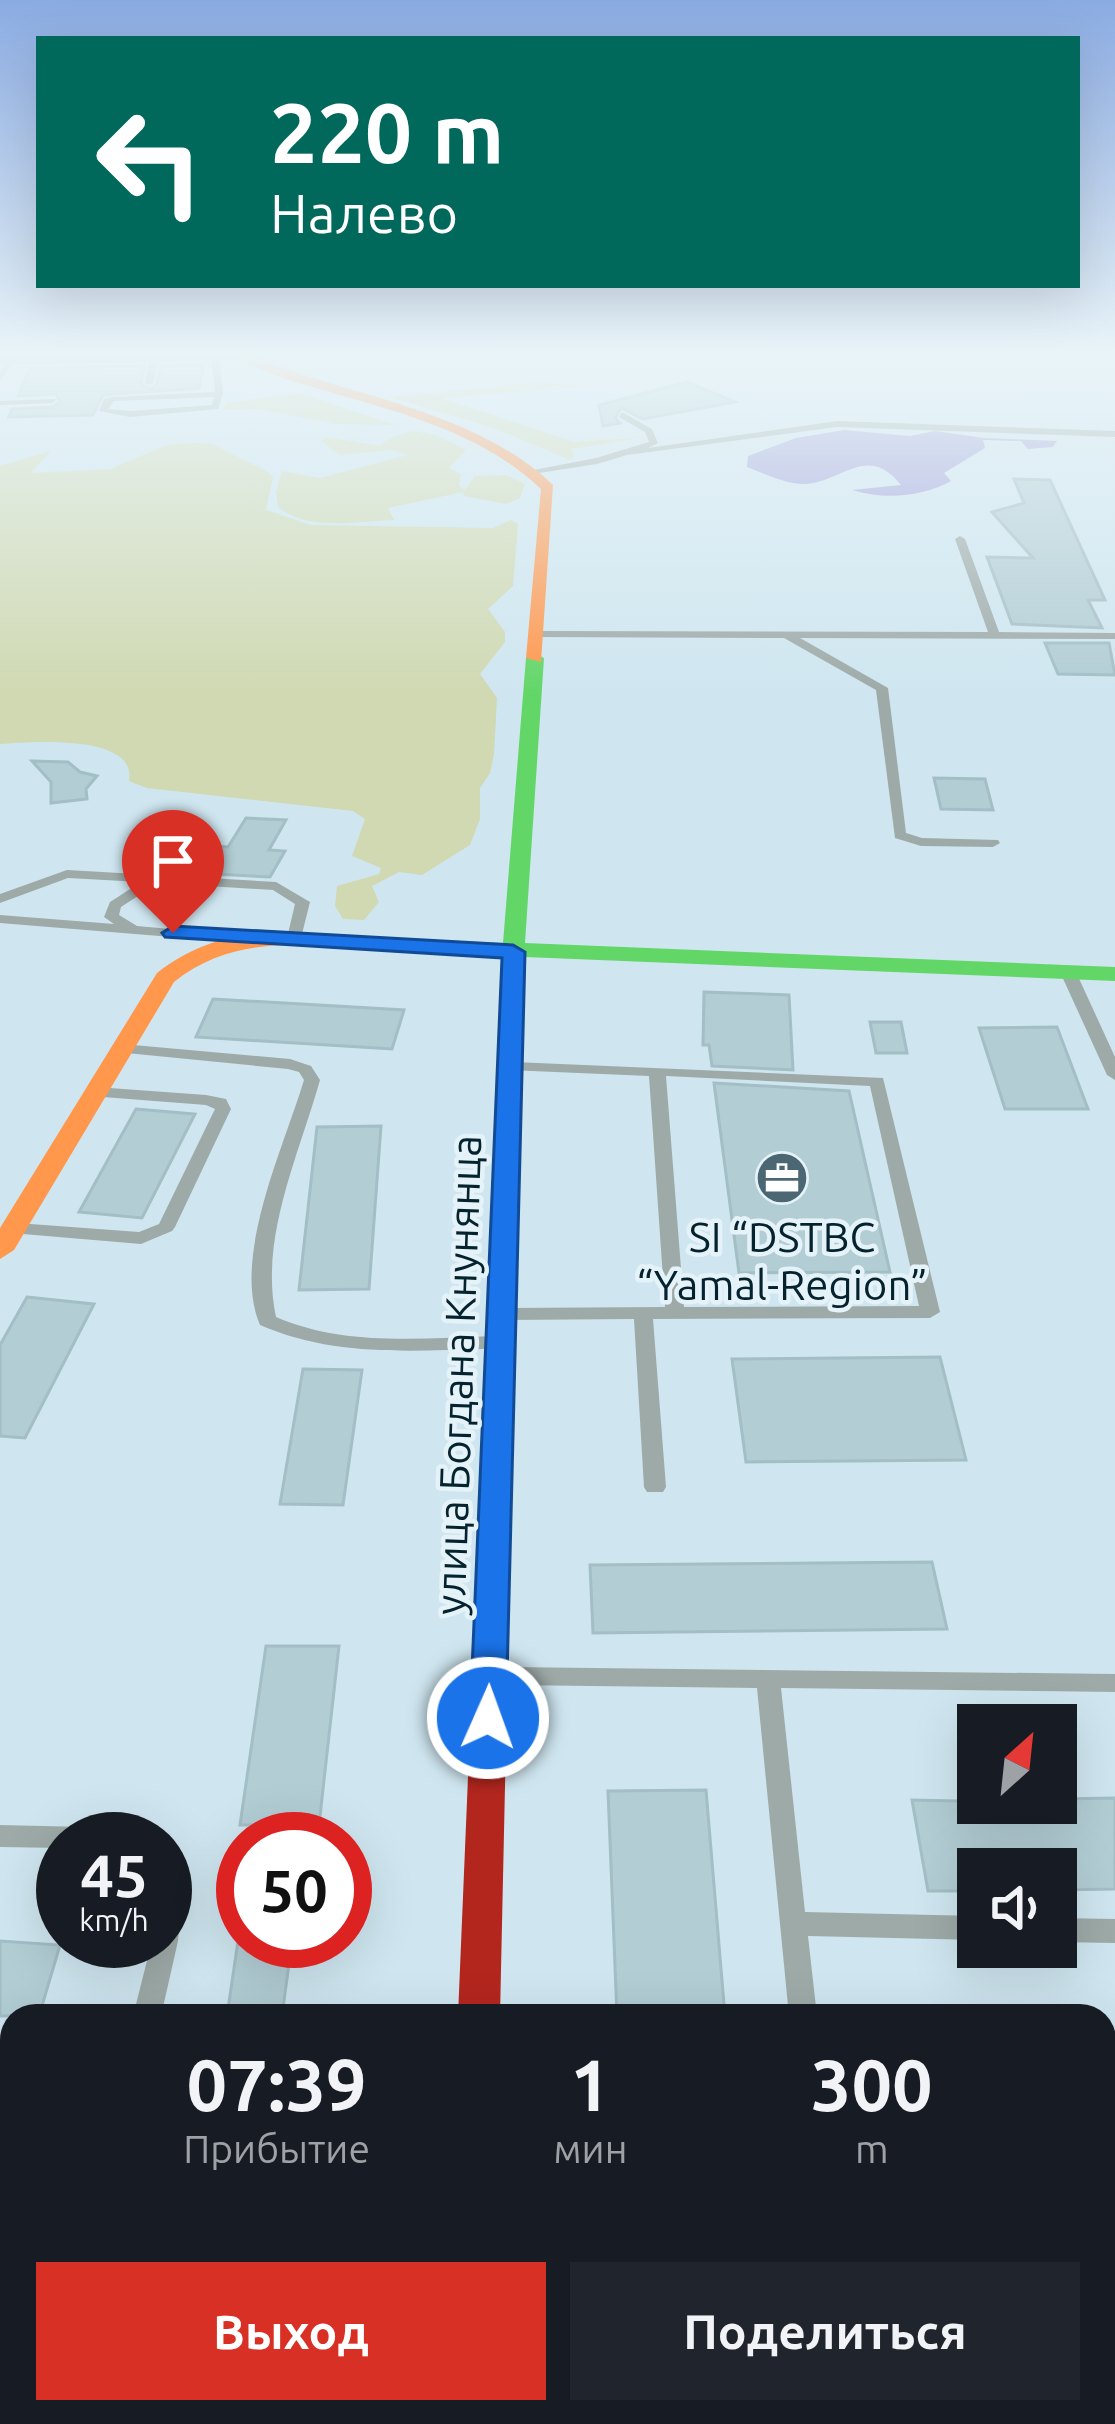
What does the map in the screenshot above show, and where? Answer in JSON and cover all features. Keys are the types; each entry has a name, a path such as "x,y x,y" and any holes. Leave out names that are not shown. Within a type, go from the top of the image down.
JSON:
{"main road":[{"path":"534,467 539,470"},
{"name":"улица Богдана Кнунянца","path":"479,2004 513,952 548,495 539,470"},
{"path":"6,1239 165,978 192,952 243,939 1115,974"}],"lane":[{"path":"539,470 555,467"},
{"path":"960,539 995,635"},
{"path":"536,634 1115,636"},
{"path":"786,635 881,688 900,835 921,842 993,843"},
{"path":"0,899 67,874 276,886 303,902 293,942"},
{"path":"138,929 111,917 115,905 132,890 158,878"},
{"path":"0,919 243,939"},
{"path":"1068,972 1114,1072"},
{"path":"122,1049 290,1064 305,1069 312,1080 275,1198 259,1300 267,1321 290,1334 329,1341 643,1313 930,1312 877,1081 510,1067"},
{"path":"657,1071 675,1313"},
{"path":"6,1239 141,1238 166,1227 223,1109 220,1103 96,1091"},
{"path":"643,1313 655,1487"},
{"path":"489,1676 1115,1683"},
{"path":"768,1680 802,2004"},
{"path":"0,1836 36,1837"},
{"path":"794,1924 957,1928"},
{"path":"1077,1930 1115,1931"},
{"path":"150,2004 159,1968"}],"green space":[{"path":"0,467 36,467 31,473 259,467 273,477 266,510 311,525 493,528 511,520 518,524 513,586 488,609 505,632 505,642 480,674 497,698 494,754 480,788 480,819 470,845 422,875 399,872 372,886 379,902 364,920 343,919 335,906 337,886 379,874 381,868 352,856 365,819 353,811 147,788 129,781 127,766 117,755 100,748 56,742 0,744"},
{"path":"362,467 450,467 461,474 459,486 465,490 475,476 506,475 525,484 520,498 506,504 463,492 388,508 394,520 319,522 278,507 276,492 282,471 320,478"}],"water":[{"path":"747,467 858,467 805,484"},
{"path":"879,467 954,467 944,473 951,481 928,491 877,495 852,490 901,485"}],"building":[{"path":"1014,479 1050,480 1105,600 1088,600 1102,628 1012,624 987,557 1033,558 992,512 1024,503"},
{"path":"1045,643 1109,643 1115,675 1058,674"},
{"path":"32,761 68,762 80,772 97,776 86,789 87,799 51,803 51,782"},
{"path":"934,778 985,779 993,810 941,809"},
{"path":"246,818 286,820 269,850 285,851 270,877 194,873 211,846 228,847"},
{"path":"704,992 789,995 793,1070 712,1066 709,1045 703,1045"},
{"path":"213,999 404,1010 392,1049 196,1037"},
{"path":"870,1022 901,1022 907,1053 876,1053"},
{"path":"1057,1027 1088,1109 1005,1109 979,1028"},
{"path":"714,1083 849,1091 890,1272 739,1273"},
{"path":"136,1109 195,1114 142,1218 79,1212"},
{"path":"381,1126 369,1289 299,1290 317,1127"},
{"path":"27,1297 94,1304 25,1438 0,1436 0,1345"},
{"path":"940,1357 966,1460 746,1462 732,1359"},
{"path":"303,1369 362,1370 343,1505 280,1504"},
{"path":"932,1562 947,1629 593,1633 590,1565"},
{"path":"266,1646 339,1646 320,1812 242,1812"},
{"path":"706,1790 724,2004 617,2004 608,1791"},
{"path":"1115,1798 1115,1889 1077,1890 1077,1848 957,1848 957,1891 928,1891 912,1800 957,1801 957,1824 1077,1824 1077,1799"},
{"path":"0,1941 36,1943 36,1968 53,1968 43,2004 0,2004"},
{"path":"234,1968 288,1968 284,2004 229,2004"}],"traffic: fast":[{"path":"498,1419 515,914 535,658"},
{"path":"397,945 1115,974"}],"traffic: slow":[{"path":"525,467 548,488 535,658"},
{"path":"0,1250 165,978 189,959 244,940 305,938 397,945"}],"traffic: jam":[{"path":"479,2004 498,1419"}],"place":[{"name":"SI “DSTBC “Yamal-Region”","path":"782,1178"}],"route":[{"path":"173,933 513,952 488,1718"}]}
